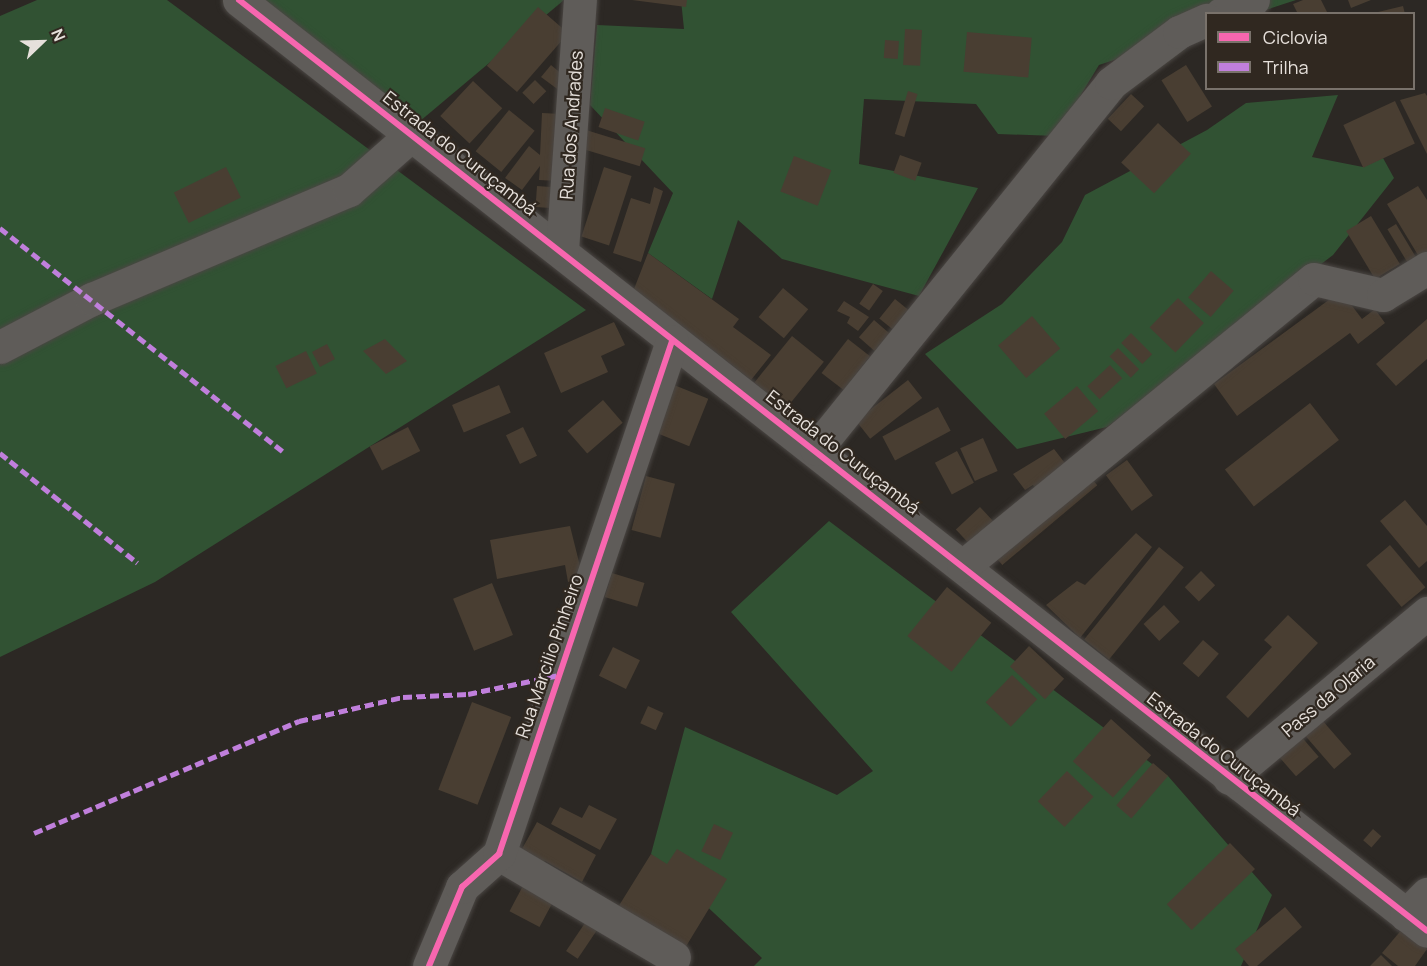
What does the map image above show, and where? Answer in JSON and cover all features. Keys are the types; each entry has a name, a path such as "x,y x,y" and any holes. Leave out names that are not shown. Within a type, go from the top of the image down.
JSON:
{"street":[{"name":"Estrada do Curuçambá","path":"239,0 293,38 410,136 562,250 672,341 816,448 1229,778 1420,914"},
{"name":"Rua dos Andrades","path":"562,250 580,0"},
{"path":"1226,12 1253,0"},
{"path":"816,448 1111,83 1179,32 1205,20"},
{"path":"0,347 92,299 349,190 410,136"},
{"path":"963,566 1314,279 1383,295 1427,268"},
{"name":"Rua Marcilio Pinheiro","path":"429,966 462,887 499,854 672,341"},
{"name":"Pass da Olaria","path":"1229,778 1427,613"},
{"path":"499,854 674,957"}],"green space":[{"path":"37,0 167,0 586,310 155,582 0,657 0,16"},
{"path":"263,0 564,0 413,127"},
{"path":"681,0 1296,0 1260,12 1205,12 1205,30 1099,65 1056,136 998,134 976,104 864,99 859,164 978,188 919,296 782,259 738,220 712,299 648,253 673,193 590,105 597,25 684,29"},
{"path":"1338,95 1312,157 1363,167 1383,158 1394,178 1333,255 1107,427 1017,449 925,354 1002,304 1062,242 1085,195 1207,130 1246,103"},
{"path":"829,521 1168,776 1272,895 1241,966 754,966 762,958 651,854 685,727 837,795 873,771 731,612"}],"building":[{"path":"632,0 687,0 686,7"},
{"path":"1303,0 1321,0 1327,12 1297,12 1293,4"},
{"path":"1348,0 1371,0 1351,8"},
{"path":"1403,6 1404,12 1378,12"},
{"path":"538,7 568,33 517,92 487,66"},
{"path":"905,29 922,30 920,66 903,65"},
{"path":"967,32 1032,38 1028,78 964,72"},
{"path":"885,40 899,41 898,59 884,58"},
{"path":"551,65 563,75 560,91 541,77"},
{"path":"1186,65 1212,107 1187,122 1161,80"},
{"path":"535,80 546,91 534,104 522,93"},
{"path":"473,81 502,108 470,143 440,116"},
{"path":"908,91 918,94 904,137 895,134"},
{"path":"1425,93 1427,96 1427,154 1400,100"},
{"path":"1131,94 1144,106 1121,131 1108,119"},
{"path":"1395,101 1415,144 1363,168 1343,125"},
{"path":"605,108 645,122 638,141 598,127"},
{"path":"509,110 535,131 501,172 476,151"},
{"path":"542,113 562,114 558,181 539,180 540,166 522,190 505,178 529,146 540,155"},
{"path":"1158,123 1191,154 1154,193 1121,162"},
{"path":"586,130 645,148 640,166 580,148"},
{"path":"900,155 922,163 915,181 894,173"},
{"path":"794,156 831,170 818,206 780,191"},
{"path":"226,167 241,198 189,223 174,192"},
{"path":"604,167 632,176 609,245 581,236"},
{"path":"537,186 551,187 550,208 536,207"},
{"path":"1418,186 1427,200 1427,256 1421,260 1387,204"},
{"path":"654,187 663,191 641,262 613,253 631,198 650,204"},
{"path":"1371,216 1400,264 1375,279 1346,231"},
{"path":"1396,224 1416,257 1408,263 1387,229"},
{"path":"648,253 739,319 733,327 771,355 751,380 634,289"},
{"path":"1211,271 1234,291 1211,317 1188,297"},
{"path":"873,284 883,291 869,311 859,304"},
{"path":"783,288 808,309 784,338 759,317"},
{"path":"1341,291 1362,319 1375,309 1385,323 1358,344 1350,333 1237,416 1214,384"},
{"path":"1178,298 1204,323 1175,353 1150,327"},
{"path":"895,299 910,311 894,330 879,318"},
{"path":"844,301 869,317 858,331 847,323 850,317 837,311"},
{"path":"1032,316 1060,348 1026,378 998,346"},
{"path":"1427,319 1427,359 1396,386 1376,364"},
{"path":"874,320 891,335 876,352 859,337"},
{"path":"614,322 625,345 601,356 608,372 561,393 544,353"},
{"path":"1131,333 1152,354 1142,364 1121,343"},
{"path":"792,336 824,362 786,408 754,383"},
{"path":"385,339 407,361 386,374 363,351"},
{"path":"848,339 870,356 844,390 822,373"},
{"path":"327,344 335,359 320,367 312,352"},
{"path":"1118,348 1139,369 1131,378 1110,356"},
{"path":"306,351 317,373 286,388 275,366"},
{"path":"1110,365 1122,378 1100,399 1087,386"},
{"path":"908,380 922,398 870,439 856,421"},
{"path":"499,385 511,413 464,433 452,405"},
{"path":"674,385 708,399 689,446 655,432"},
{"path":"1077,386 1098,411 1065,439 1044,414"},
{"path":"603,400 623,423 587,453 568,431"},
{"path":"1310,403 1339,440 1254,507 1225,469"},
{"path":"938,407 951,431 895,460 882,437"},
{"path":"408,427 420,451 382,471 370,447"},
{"path":"523,427 537,456 520,464 506,435"},
{"path":"983,438 998,471 975,481 960,448"},
{"path":"1054,449 1071,471 1041,495 1033,485 1025,490 1013,474"},
{"path":"957,451 974,483 952,495 935,463"},
{"path":"1127,460 1153,496 1132,511 1106,475"},
{"path":"1087,473 1097,485 1002,565 992,553"},
{"path":"646,476 675,484 660,538 632,530"},
{"path":"1405,500 1427,526 1427,561 1419,568 1380,521"},
{"path":"980,507 997,525 973,548 956,530"},
{"path":"570,526 583,578 568,582 565,565 497,579 490,540"},
{"path":"1136,533 1152,547 1080,638 1046,605 1077,581 1085,585"},
{"path":"1390,545 1425,587 1402,607 1366,565"},
{"path":"1159,547 1184,567 1109,660 1084,639"},
{"path":"1201,571 1215,585 1199,601 1185,587"},
{"path":"612,573 645,583 637,607 605,597"},
{"path":"492,583 513,635 474,651 453,599"},
{"path":"947,587 991,623 952,672 907,636"},
{"path":"1164,605 1180,622 1159,641 1144,624"},
{"path":"1288,615 1318,643 1248,718 1226,697 1272,647 1264,640"},
{"path":"1203,640 1219,654 1199,677 1183,663"},
{"path":"1029,646 1064,679 1045,699 1010,666"},
{"path":"613,647 640,660 626,689 599,676"},
{"path":"1012,675 1037,699 1011,727 986,702"},
{"path":"472,702 511,717 478,805 438,790"},
{"path":"648,706 664,713 656,730 640,723"},
{"path":"1111,719 1151,755 1113,797 1073,761"},
{"path":"1322,720 1352,754 1334,769 1305,735"},
{"path":"1299,734 1319,757 1296,776 1276,754"},
{"path":"1153,763 1168,776 1131,818 1116,805"},
{"path":"1067,771 1094,797 1064,827 1038,801"},
{"path":"589,805 617,819 600,850 551,824 560,807 582,818"},
{"path":"537,822 596,855 582,882 545,861 540,869 518,856"},
{"path":"714,824 733,833 720,860 701,851"},
{"path":"1373,829 1381,836 1371,848 1363,840"},
{"path":"1230,843 1255,869 1192,930 1167,904"},
{"path":"677,849 727,879 682,953 615,912 651,854 667,864"},
{"path":"525,882 555,898 540,927 510,911"},
{"path":"1285,907 1302,927 1257,966 1249,966 1235,949"},
{"path":"589,917 601,925 578,959 566,951"},
{"path":"1403,928 1427,949 1415,966 1398,966 1382,953"},
{"path":"1381,955 1392,966 1370,966"}],"marked path":[{"path":"0,228 284,452"},
{"path":"0,453 138,563"},
{"path":"34,833 299,721 403,697 468,694 559,675"}],"cycle path":[{"path":"239,0 1427,931"},
{"path":"429,966 462,887 499,854 672,341"}]}
